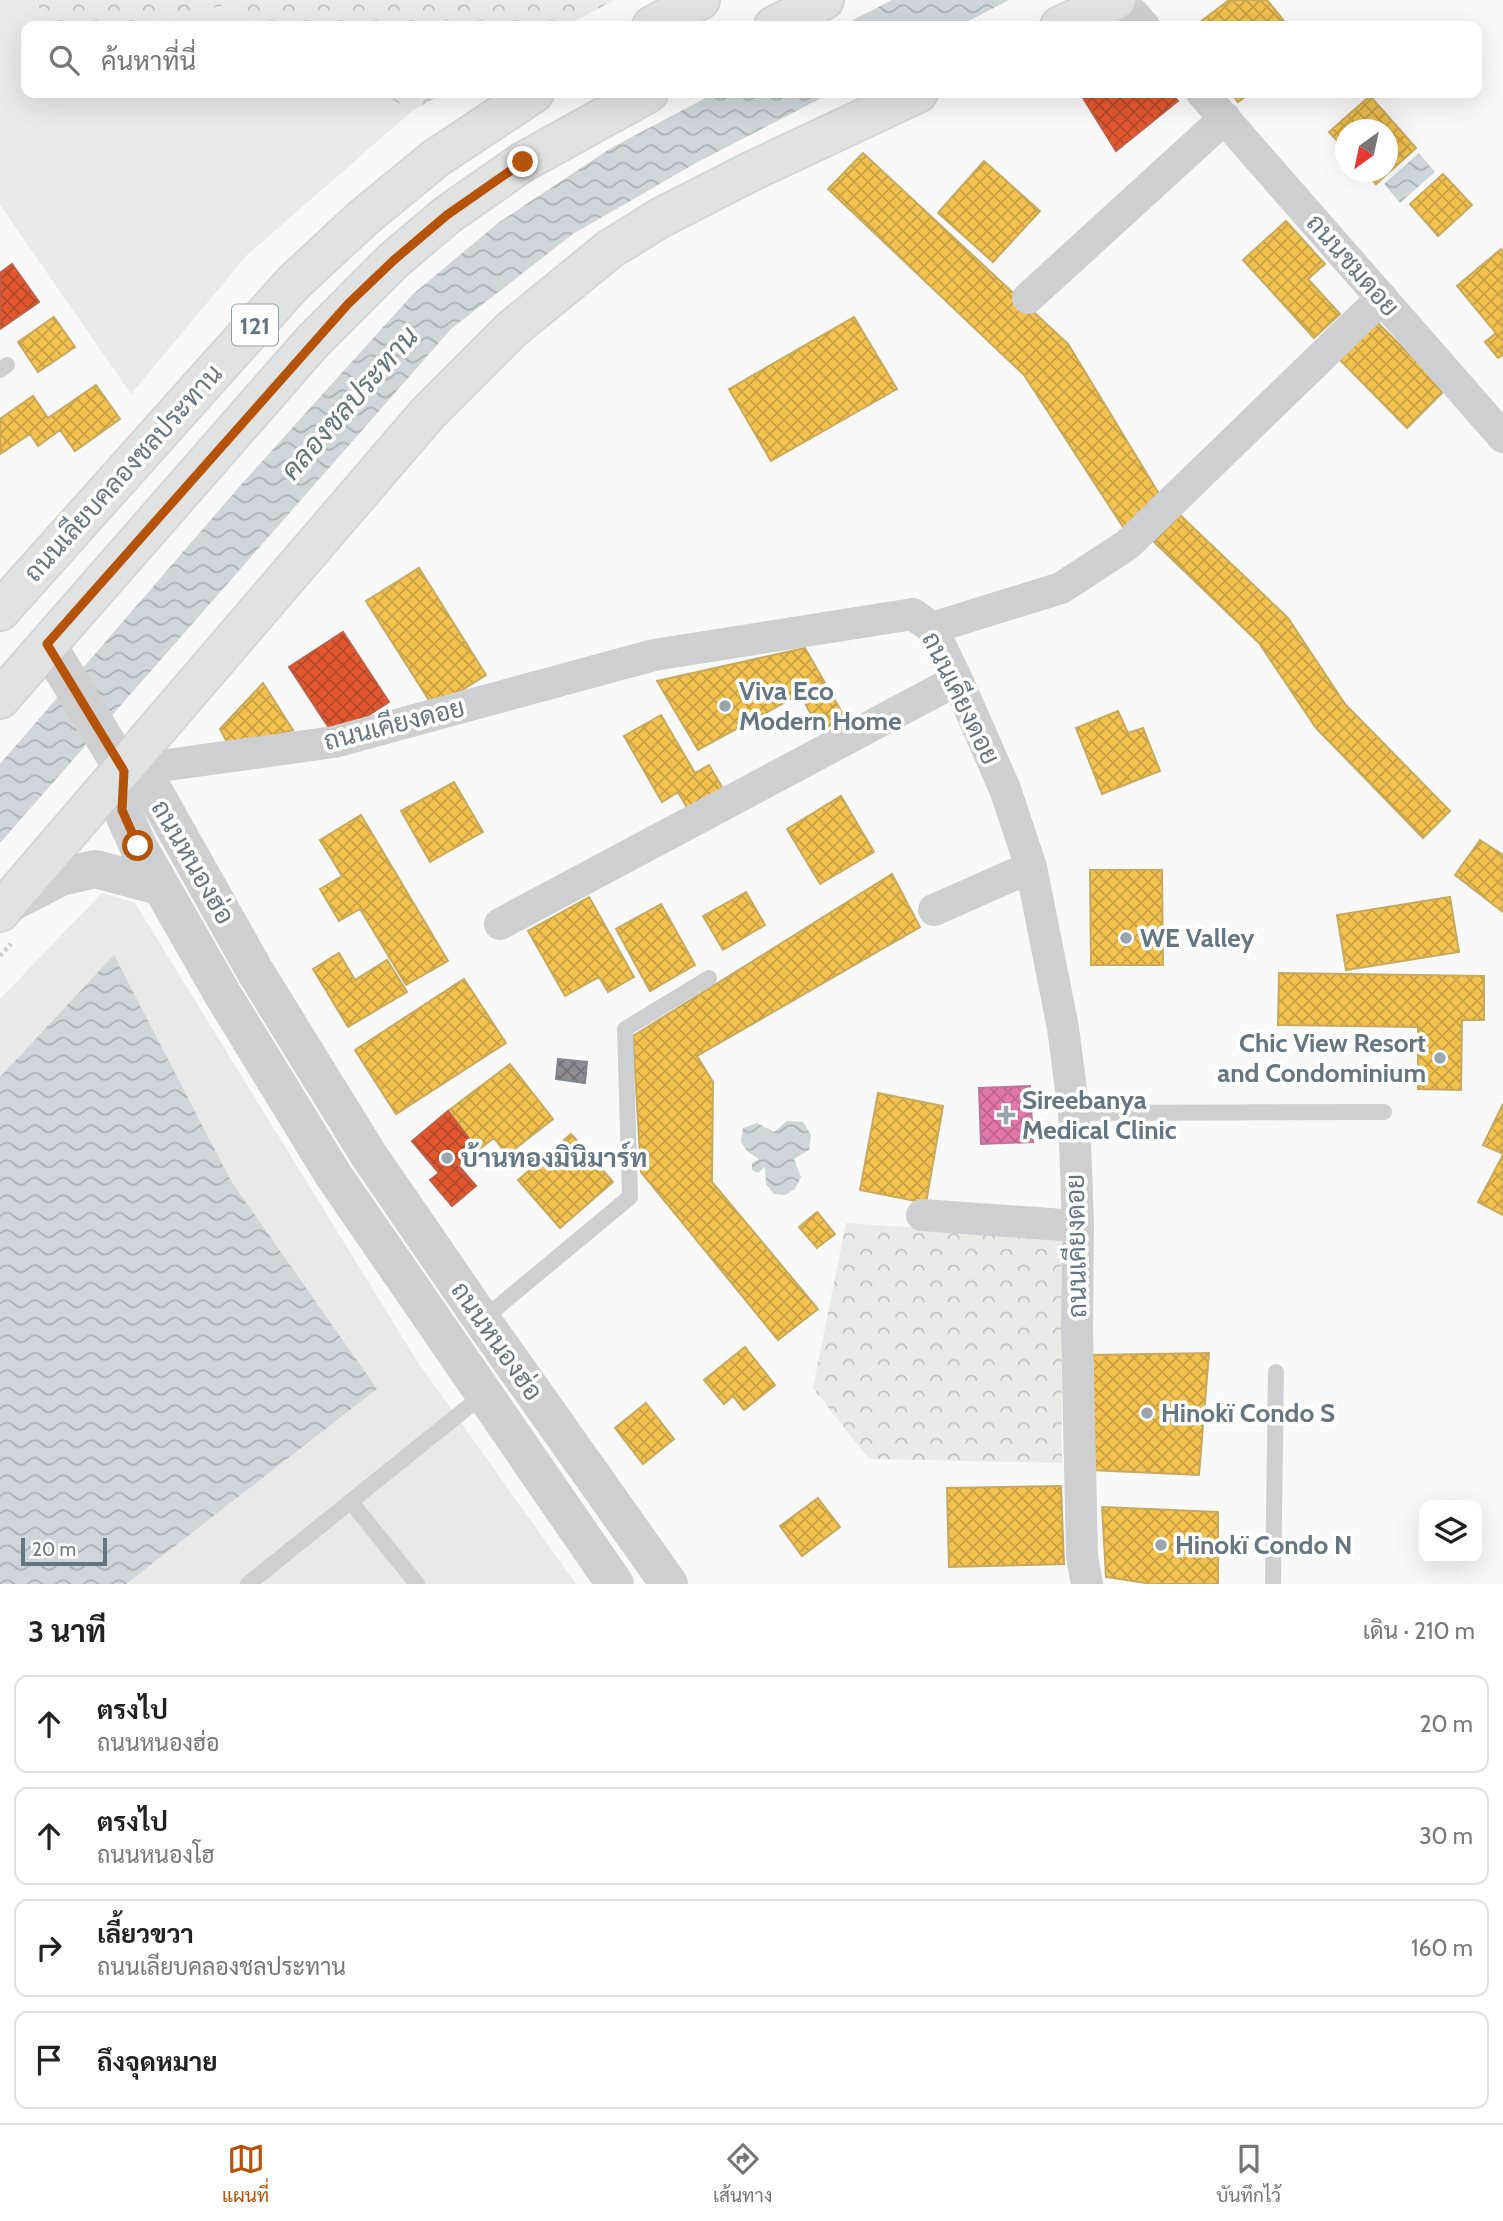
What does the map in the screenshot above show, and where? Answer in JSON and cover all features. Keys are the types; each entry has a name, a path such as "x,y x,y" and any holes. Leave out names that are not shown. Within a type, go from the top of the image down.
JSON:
{"main road":[{"path":"661,21 700,0"},
{"path":"784,21 824,0"},
{"path":"1071,21 1119,0"},
{"name":"ถนนเลียบคลองชลประทาน","path":"4,596 293,283 362,218 436,158 526,98"},
{"name":"ถนนเลียบคลองชลประทาน","path":"0,699 313,341 394,260 447,215 523,162 639,98"},
{"path":"3,909 428,413 512,329 610,249 660,218 752,171 907,98"},
{"path":"4,596 47,644"}],"street":[{"path":"1119,0 1139,21"},
{"name":"ถนนชมดอย","path":"1206,98 1503,437"},
{"path":"1028,298 1224,118"},
{"path":"932,628 1061,588 1127,545 1382,298"},
{"name":"ถนนเคียงดอย","path":"124,771 334,742 654,655 913,614 932,628 1005,789 1031,867 1063,1028 1074,1113 1082,1556 1087,1584"},
{"path":"47,644 124,771"},
{"path":"500,924 957,680"},
{"name":"ถนนหนองฮ่อ","path":"124,771 122,810 138,846 223,995 334,1176 615,1584"},
{"name":"ถนนหนองฮ่อ","path":"124,771 155,793 255,971 361,1143 482,1320 669,1584"},
{"path":"934,910 1031,867"},
{"path":"3,909 61,877 95,869 160,886"},
{"path":"922,1215 1077,1226"}],"lane":[{"path":"482,1320 630,1197 625,1029 709,978"},
{"path":"1074,1113 1384,1112"},
{"path":"1273,1584 1276,1372"},
{"path":"248,1584 483,1395"},
{"path":"351,1502 417,1584"}],"shaded area":[{"path":"102,893 135,903 417,1361 576,1584 0,1584 0,999"}],"green space":[{"path":"0,0 35,0 46,21 21,21 21,98 390,98 412,111 247,255 131,394 0,205"},
{"path":"35,0 615,0 575,21 260,21 231,4 148,21 46,21"},
{"path":"231,4 260,21 148,21"},
{"path":"390,98 436,98 412,111"},
{"path":"846,1223 1061,1237 1062,1463 869,1459 813,1388"}],"water":[{"path":"892,0 1009,0 969,21 851,21"},
{"name":"คลองชลประทาน","path":"706,98 821,98 696,163 573,234 451,329 0,843 0,764 239,487 412,295 498,223 611,148"},
{"path":"1419,153 1435,172 1400,203 1384,184 1398,182 1398,172"},
{"path":"114,955 231,1181 377,1389 126,1584 0,1584 0,1077"},
{"path":"787,1121 803,1122 811,1135 809,1150 794,1159 801,1177 795,1189 785,1195 774,1194 766,1184 765,1167 758,1173 752,1170 752,1163 759,1159 748,1152 741,1142 743,1128 757,1123 774,1132"}],"building: ที่อยู่อาศัย":[{"path":"1229,0 1267,0 1284,21 1202,21"},
{"path":"1368,98 1372,98 1390,119 1344,119"},
{"path":"1335,127 1335,138 1329,132"},
{"path":"1398,128 1416,148 1398,164"},
{"path":"863,153 1068,344 1161,497 1123,527 1024,375 828,189"},
{"path":"984,161 1040,211 993,262 938,213"},
{"path":"1443,174 1472,205 1438,236 1410,204"},
{"path":"1286,221 1325,264 1308,279 1340,314 1314,338 1243,260"},
{"path":"1501,249 1503,355 1498,358 1485,342 1496,333 1457,286"},
{"path":"54,317 75,347 38,372 18,342"},
{"path":"854,317 897,389 771,461 729,389"},
{"path":"1377,322 1445,390 1407,428 1339,359"},
{"path":"96,385 120,419 75,451 60,430 38,446 30,434 0,454 0,419 33,396 48,418"},
{"path":"1180,515 1288,618 1345,704 1450,811 1423,838 1316,728 1259,643 1154,542"},
{"path":"419,568 486,675 434,708 366,601"},
{"name":"Viva Eco Modern Home","path":"805,648 845,718 820,731 800,694 698,750 657,681"},
{"path":"263,683 293,730 229,746 220,729"},
{"path":"1118,711 1128,733 1143,728 1160,771 1102,794 1076,728"},
{"path":"661,715 695,773 709,765 725,792 690,813 678,792 662,802 624,736"},
{"path":"454,782 483,832 430,862 401,811"},
{"path":"841,796 874,852 820,884 787,829"},
{"path":"361,815 448,961 406,985 360,909 339,921 320,889 342,876 320,840"},
{"path":"1480,840 1503,855 1503,912 1455,875"},
{"name":"WE Valley","path":"1090,870 1162,870 1163,965 1091,965"},
{"path":"892,874 920,927 697,1056 713,1082 712,1182 818,1309 778,1340 641,1172 633,1036"},
{"path":"746,892 765,925 723,950 703,916"},
{"path":"589,897 634,977 608,992 599,977 565,996 528,931"},
{"path":"1450,897 1459,952 1346,970 1337,915"},
{"path":"661,904 695,965 650,991 616,929"},
{"path":"339,953 355,980 387,960 407,992 348,1027 313,969"},
{"name":"Chic View Resort and Condominium","path":"1279,973 1484,976 1484,1020 1462,1020 1461,1090 1418,1089 1418,1027 1278,1025"},
{"path":"464,979 506,1043 396,1114 355,1050"},
{"path":"510,1064 553,1119 507,1155 494,1138 478,1150 448,1111"},
{"path":"878,1093 943,1106 926,1203 860,1190"},
{"path":"1503,1104 1503,1154 1483,1145"},
{"path":"571,1134 613,1182 560,1228 518,1180"},
{"path":"1503,1155 1503,1215 1478,1202"},
{"path":"817,1212 835,1234 817,1248 799,1227"},
{"path":"745,1347 775,1385 744,1410 733,1396 724,1404 704,1380"},
{"name":"Hinokï Condo S","path":"1209,1353 1199,1475 1090,1470 1091,1355"},
{"path":"646,1403 674,1439 643,1464 615,1428"},
{"path":"1061,1486 1064,1564 949,1567 947,1488"},
{"path":"818,1498 840,1527 802,1556 780,1526"},
{"name":"Hinokï Condo N","path":"1102,1507 1218,1512 1218,1584 1152,1584 1106,1577"}],"building: ร้านค้า":[{"path":"1083,98 1175,98 1178,101 1116,151"},
{"path":"12,264 39,302 0,329 0,273"},
{"path":"343,632 389,702 335,737 289,667"},
{"name":"บ้านทองมินิมาร์ท","path":"448,1111 478,1150 458,1165 476,1186 452,1206 430,1180 439,1173 412,1141"}],"building: สุขภาพ":[{"name":"Sireebanya Medical Clinic","path":"1030,1086 1033,1142 981,1144 979,1088"}],"building: อุตสาหกรรม":[{"path":"558,1059 587,1062 585,1083 556,1079"}],"place":[{"name":"Viva Eco Modern Home","path":"725,706"},
{"name":"WE Valley","path":"1126,938"},
{"name":"Chic View Resort and Condominium","path":"1440,1058"},
{"name":"Sireebanya Medical Clinic","path":"1006,1115"},
{"name":"บ้านทองมินิมาร์ท","path":"447,1158"},
{"name":"Hinokï Condo S","path":"1147,1413"},
{"name":"Hinokï Condo N","path":"1161,1545"}],"route":[{"path":"138,846 122,810 124,771 47,644 348,304 447,215 523,162"}]}
